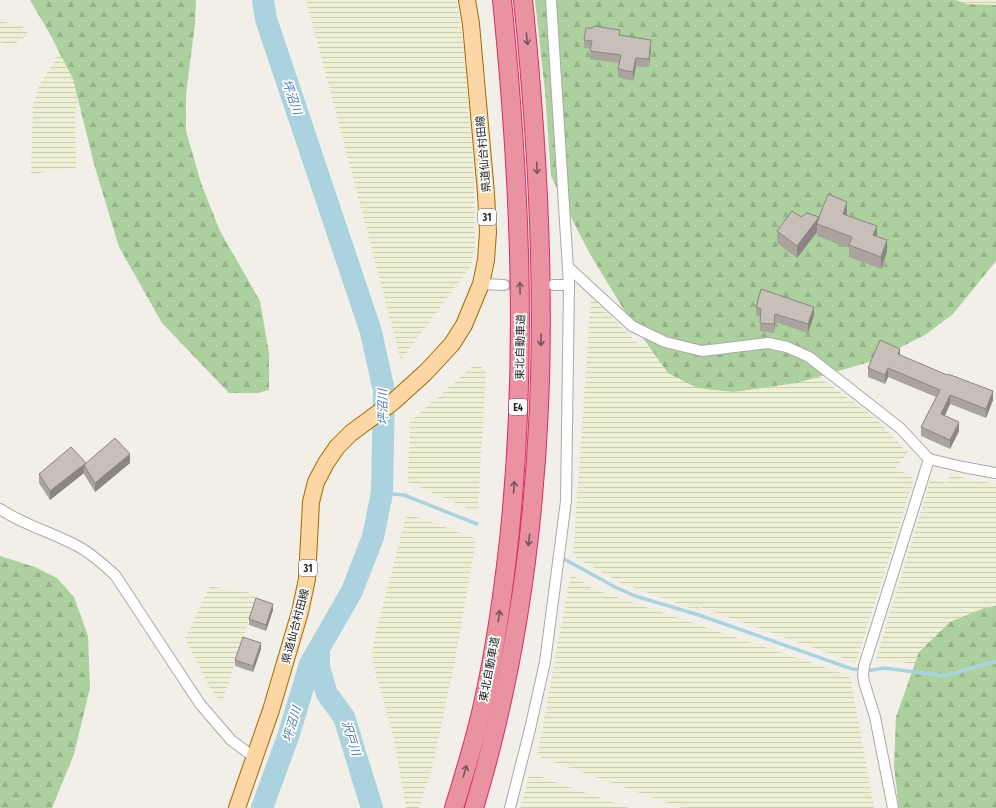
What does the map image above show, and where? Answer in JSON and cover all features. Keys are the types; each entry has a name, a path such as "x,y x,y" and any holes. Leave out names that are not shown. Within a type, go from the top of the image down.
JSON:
{"highway":[{"name":"東北自動車道","path":"454,808 477,728 495,639 507,557 514,490 519,392 520,316 518,229 511,98 502,0"},
{"name":"東北自動車道","path":"474,808 500,715 515,639 527,563 534,498 539,427 541,239 530,64 523,0"}],"main road":[{"name":"県道仙台村田線","path":"237,808 255,758 300,612 307,579 311,502 316,482 326,463 337,447 351,433 393,402 426,372 452,344 464,325 482,284 486,260 488,232 487,201 472,32 467,0"}],"street":[{"path":"510,808 545,662 566,501 569,285 550,0"},
{"path":"568,267 632,326 665,342 702,351 768,344 787,347 809,357 900,428 929,459 963,468 996,473"},
{"path":"482,284 504,285"},
{"path":"553,285 569,285"},
{"path":"893,808 875,717 863,670 929,459"},
{"path":"0,509 81,548 96,558 115,575 200,704 231,740 255,758"}],"green space":[{"path":"30,0 196,0 195,24 186,94 186,131 201,183 220,231 260,301 269,353 269,390 257,393 229,393 162,323 119,247 94,164 73,79 51,36"},
{"path":"306,0 457,0 464,48 474,174 475,249 471,266 401,360"},
{"path":"535,0 955,0 967,4 996,5 996,261 953,314 925,335 873,361 797,383 733,392 697,388 668,373 630,320 590,254 551,176 545,92"},
{"path":"915,0 996,0 996,11"},
{"path":"0,21 22,26 28,34 11,47 0,42"},
{"path":"63,47 85,79 75,113 76,168 31,174 33,104 40,84"},
{"path":"591,296 637,343 700,365 805,366 876,419 908,453 896,467 914,479 856,663 700,607 698,611 619,582 573,556"},
{"path":"475,364 486,370 478,513 408,482 410,422"},
{"path":"950,475 996,484 996,657 949,668 876,659 931,478 947,483"},
{"path":"407,513 476,539 454,667 431,772 419,808 406,808 393,734 375,672 372,656 375,635"},
{"path":"0,556 35,567 57,578 74,597 88,636 90,688 74,754 52,808 0,808"},
{"path":"571,574 593,589 850,676 874,808 682,808 537,756"},
{"path":"210,586 257,594 222,703 210,688 185,638"},
{"path":"996,606 996,808 899,808 894,767 896,717 919,652 950,622 984,608"},
{"path":"530,773 629,808 520,808"}],"building":[{"path":"594,26 620,30 619,35 651,40 649,59 636,58 633,72 618,69 621,55 590,51 592,41 584,40 586,28 593,28"},
{"path":"828,194 847,202 843,214 877,226 873,235 887,240 881,257 849,245 852,237 817,224"},
{"path":"792,211 801,217 807,213 819,217 797,246 777,231"},
{"path":"761,289 814,307 808,324 775,314 774,324 760,323 761,309 756,307"},
{"path":"880,340 900,349 898,354 947,375 948,374 993,391 986,409 950,395 941,414 959,422 950,440 921,427 940,390 888,368 885,375 868,368"},
{"path":"115,438 130,454 95,483 84,465"},
{"path":"71,447 86,463 50,491 39,474"},
{"path":"256,598 273,604 266,625 249,619"},
{"path":"243,637 261,643 253,666 235,660"}],"waterway":[{"name":"坪沼川","path":"262,808 289,734 310,664 352,591 373,537 382,493 384,391 371,332 266,19 263,0"},
{"path":"382,493 404,495 477,524"},
{"path":"564,559 615,587 635,596 699,615 852,669 866,671 884,668 946,676 996,662"},
{"name":"沢戸川","path":"319,649 319,667 327,694 344,717 372,808"}],"tunnel":[{"path":"504,285 545,285"}]}
